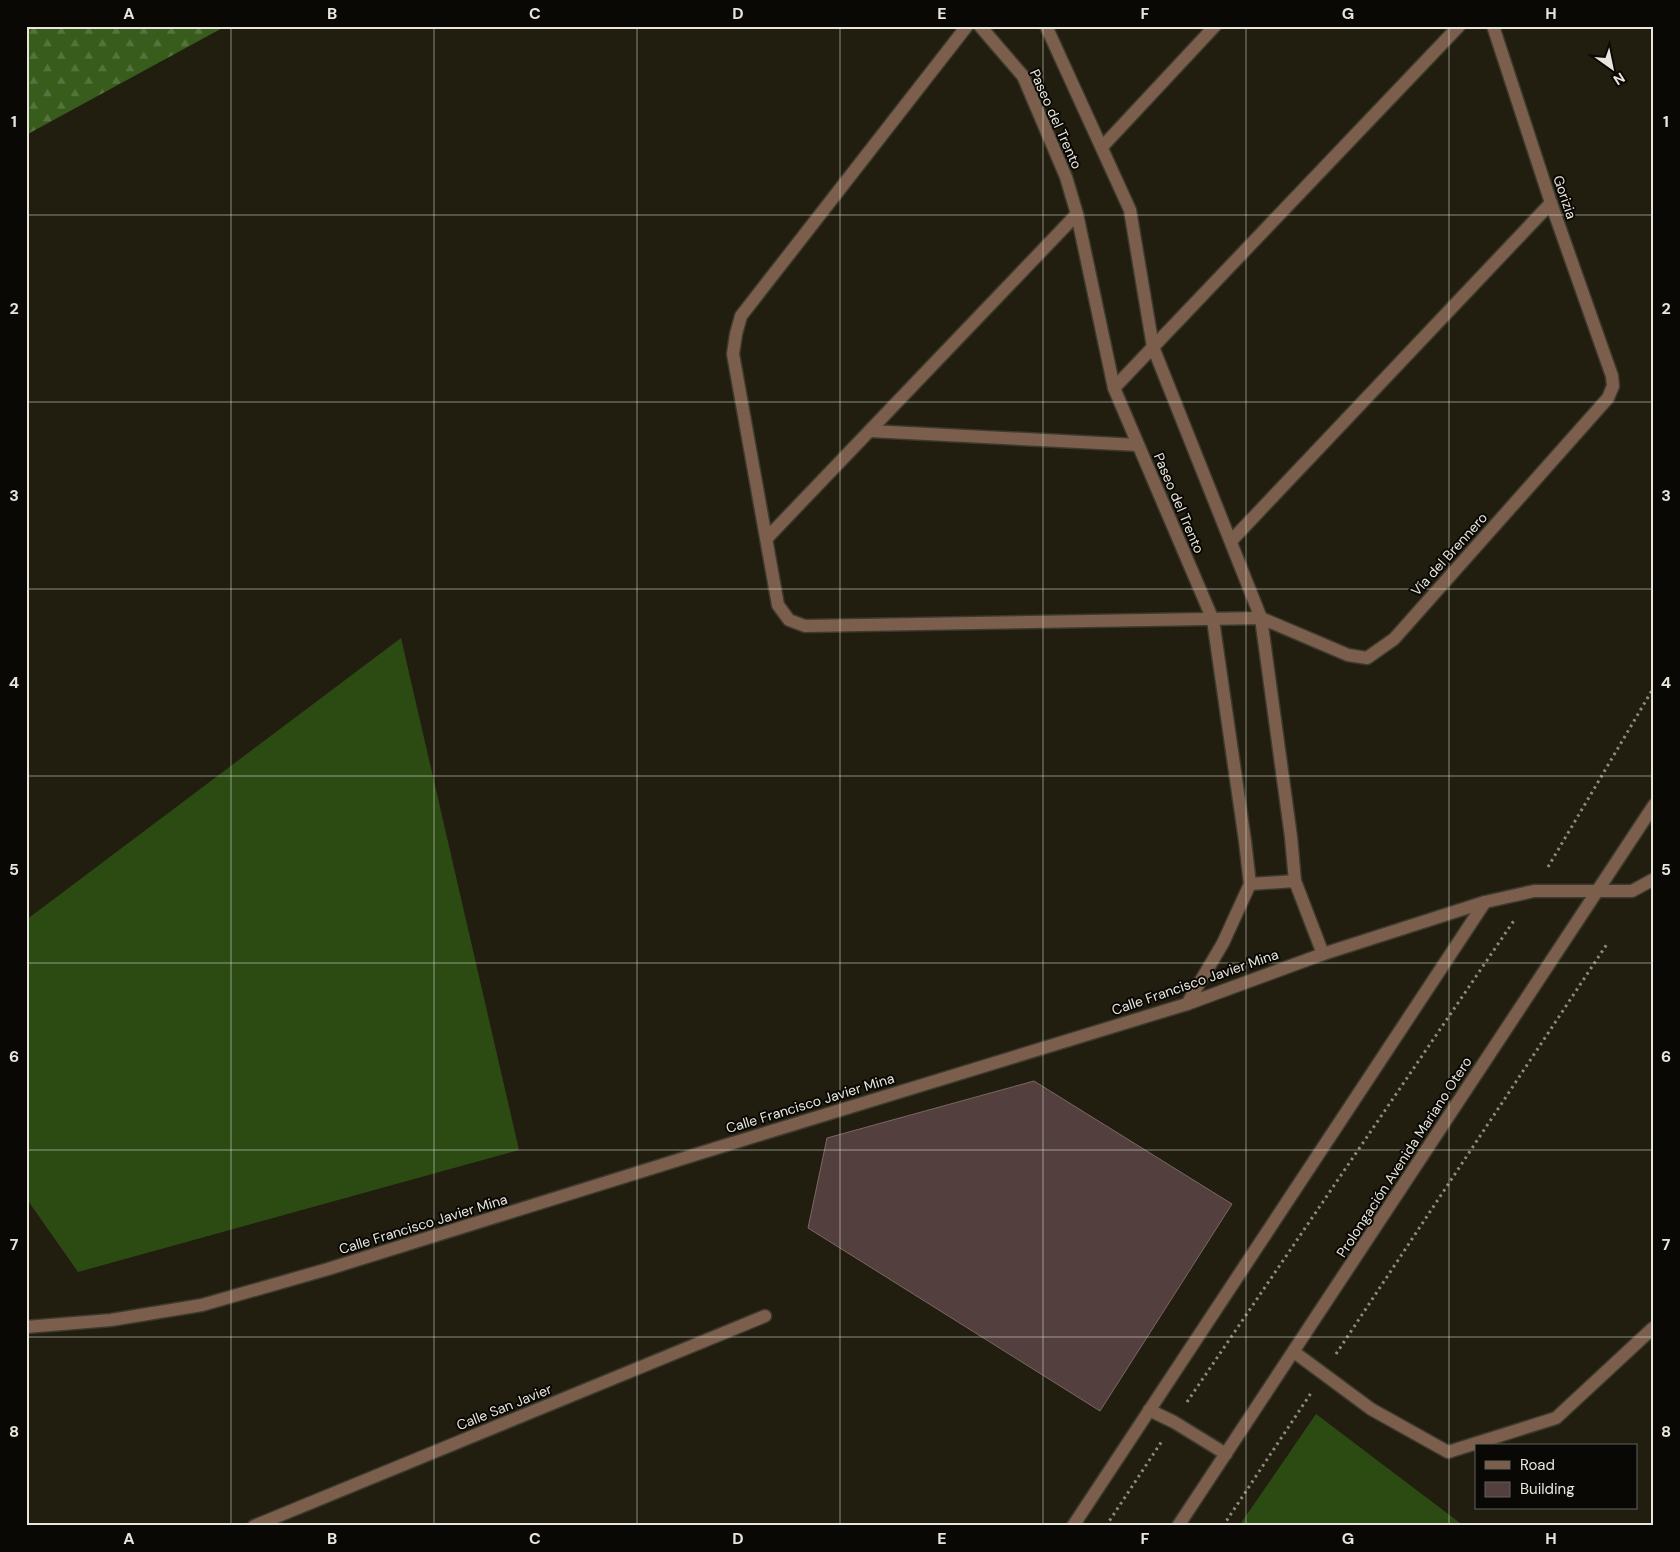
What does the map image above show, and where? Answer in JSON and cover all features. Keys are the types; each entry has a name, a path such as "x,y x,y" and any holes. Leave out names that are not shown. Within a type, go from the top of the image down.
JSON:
{"street":[{"path":"968,26 741,316 733,354 778,605 789,620 805,626 1261,618"},
{"name":"Paseo del Trento","path":"980,26 1023,76 1066,177 1077,214 1114,388 1213,620 1250,884"},
{"name":"Paseo del Trento","path":"1046,26 1130,210 1153,347 1261,618 1291,837 1295,881 1323,954"},
{"path":"1102,147 1215,26"},
{"path":"1114,388 1459,26"},
{"name":"Gorizia","path":"1493,26 1551,203 1612,376"},
{"path":"1231,541 1551,203"},
{"path":"767,538 1077,214"},
{"name":"Vía del Brennero","path":"1261,618 1348,655 1367,658 1394,639 1608,398 1614,386 1612,376"},
{"path":"870,431 1138,445"},
{"name":"Prolongación Avenida Mariano Otero","path":"1178,1526 1654,805"},
{"name":"Calle Francisco Javier Mina","path":"26,1327 111,1320 202,1305 328,1269 1187,1004 1323,954 1485,902 1534,891 1632,891 1654,879"},
{"path":"1187,1004 1224,943 1250,884 1295,881"},
{"path":"1073,1526 1485,902"},
{"name":"Calle San Javier","path":"254,1526 765,1316"},
{"path":"1294,1352 1371,1409 1448,1452 1556,1418 1653,1328"},
{"path":"1150,1410 1174,1422 1226,1454"}],"path":[{"path":"1106,1526 1174,1422 1534,891 1654,687"},
{"path":"1223,1526 1607,944"}],"green space":[{"path":"26,26 226,26 26,135"},
{"path":"401,638 519,1150 78,1272 26,1198 26,920"},
{"path":"1316,1414 1464,1526 1239,1526"}],"building":[{"path":"1034,1081 1232,1204 1100,1411 808,1228 827,1138"}]}
